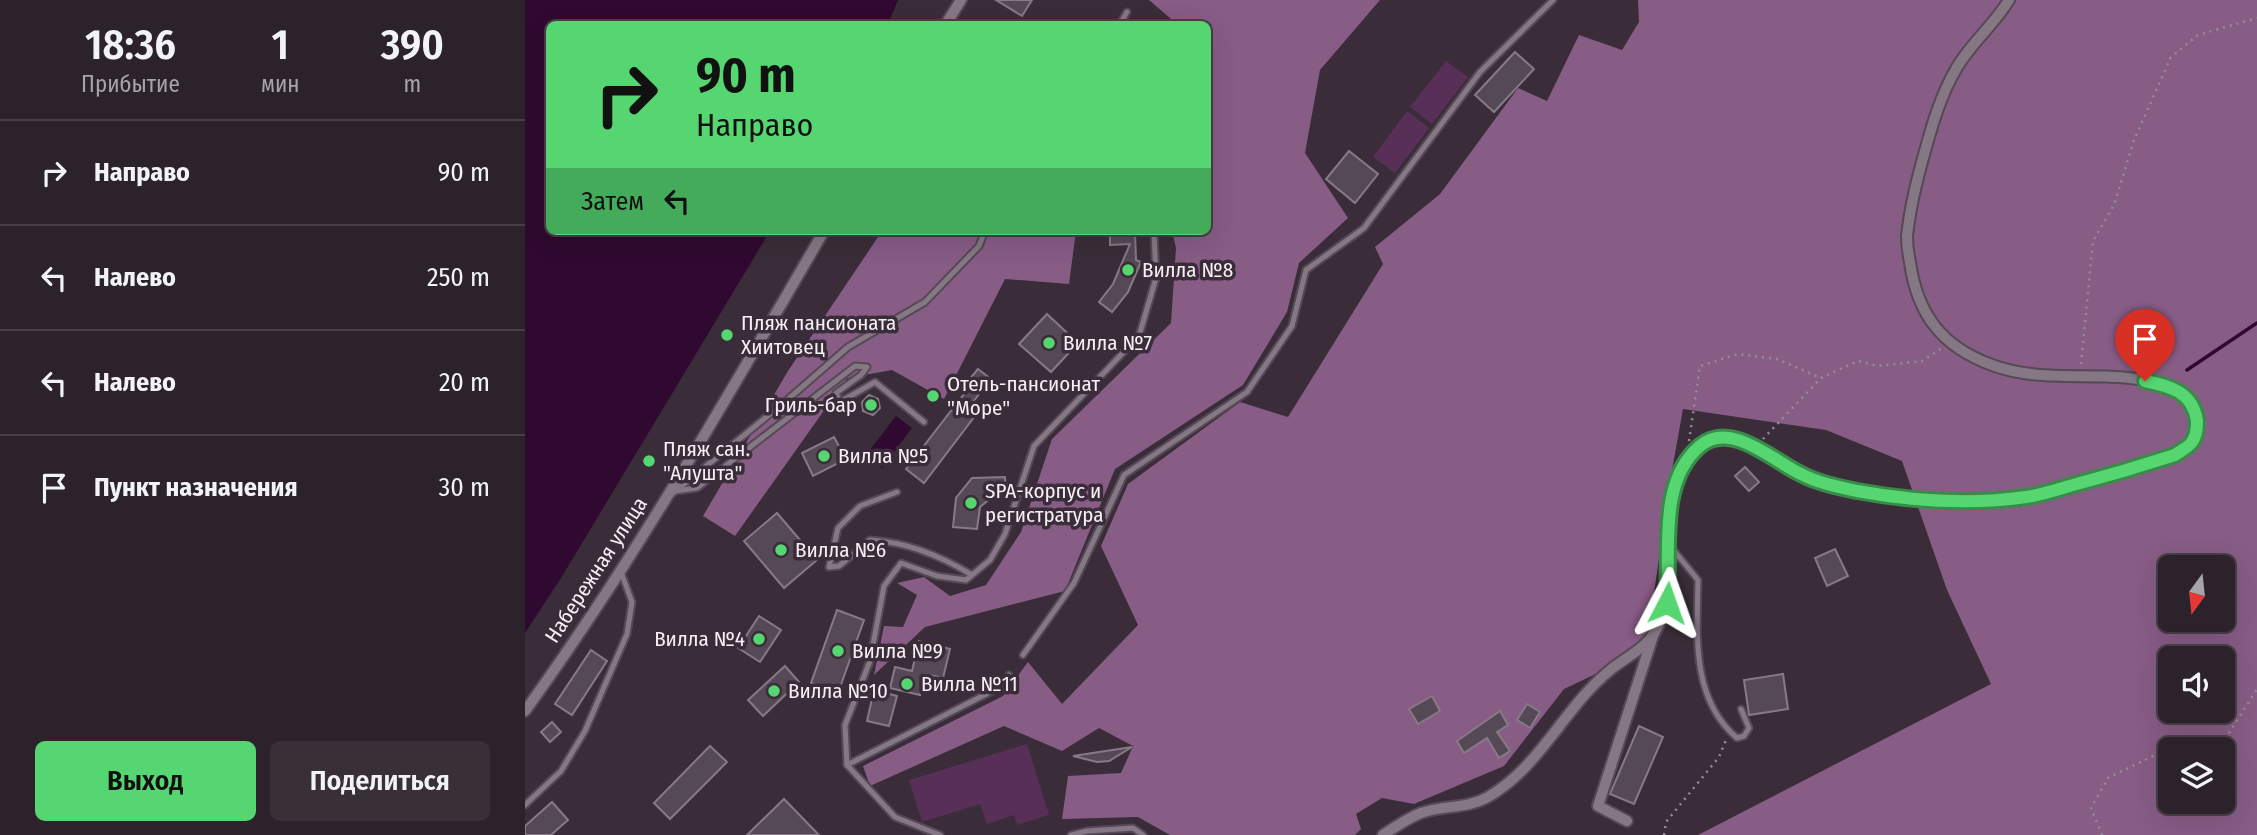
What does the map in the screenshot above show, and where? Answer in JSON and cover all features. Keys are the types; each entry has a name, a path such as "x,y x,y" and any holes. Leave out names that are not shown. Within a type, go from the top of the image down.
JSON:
{"street":[{"path":"948,21 961,0"},
{"path":"1627,821 1598,806 1667,603 1670,507 1674,489 1686,463 1700,446 1715,438 1733,439 1756,447 1802,475 1839,487 1882,495 1981,501 2029,497 2175,455 2192,442 2197,425 2194,406 2185,396 2167,386 2123,377 2032,376 1990,365 1951,343 1933,324 1919,303 1906,242 1913,195 1940,100 1958,64 2009,0"},
{"name":"Набережная улица","path":"525,711 580,635 665,499 822,235"},
{"path":"1383,835 1423,812 1460,807 1485,799 1506,785 1529,765 1590,688 1654,635"}],"lane":[{"path":"1023,655 1074,583 1124,475 1247,392 1292,326 1306,270 1364,228 1480,72 1553,0"},
{"path":"1122,21 1127,12"},
{"path":"665,499 848,347 925,302 979,246 983,235"},
{"path":"940,835 895,817 847,765 845,725 870,661 884,586 901,563 937,576 966,580 990,560 1005,534 1034,446 1139,336 1156,278 1154,235"},
{"path":"675,491 697,488 855,366 867,367 861,376 836,393 840,402 875,382 924,422"},
{"path":"897,492 860,506 838,528 829,567 839,566 870,540 889,541 948,560 972,575"},
{"path":"1669,544 1698,580 1697,654 1707,696 1724,727 1737,738 1744,736 1749,727 1741,709"},
{"path":"525,805 561,771 585,731 627,634 632,602 620,571"},
{"path":"847,765 1002,686 1009,675"},
{"path":"1071,835 1087,831 1133,828 1143,835"}],"path":[{"path":"2080,377 2093,241 2114,205 2134,140 2171,57 2198,35 2257,18"},
{"path":"1756,447 1821,378 1858,360 1878,366 1922,360 1951,343"},
{"path":"1686,463 1700,366 1738,354 1777,359 1821,378"},
{"path":"2226,737 2257,689"},
{"path":"1664,835 1667,822 1719,757 1729,732"},
{"path":"2102,835 2091,808 2108,778 2158,753"}],"shaded area":[{"path":"525,0 898,0 889,21 546,21 546,235 768,235 561,578 525,633"},
{"path":"1149,0 1380,0 1320,70 1305,153 1348,218 1299,263 1287,312 1243,385 1115,469 1065,591 925,627 874,675 884,626 903,627 917,595 897,583 924,577 950,596 986,585 1021,532 1052,439 1171,323 1176,248 1173,235 1211,235 1211,21 1174,21"},
{"path":"1638,0 2257,0 2257,835 1698,835 1991,684 1947,590 1902,461 1826,430 1683,409 1646,650 1564,689 1504,766 1414,804 1382,798 1356,814 1361,829 1355,835 1170,835 1138,817 1062,819 1068,776 1121,773 1133,746 1099,728 1062,751 1004,726 870,786 863,766 1003,696 1028,662 1062,704 1138,625 1101,546 1128,484 1240,402 1288,417 1383,264 1375,247 1440,194 1518,88 1547,101 1579,35 1622,50 1639,22"},
{"path":"1446,61 1468,77 1432,124 1410,107"},
{"path":"1407,111 1429,128 1395,173 1373,157"},
{"path":"879,235 1075,235 1069,284 1005,279 944,399 892,370 847,378 735,536 703,516 788,371"},
{"path":"896,416 912,428 882,468 866,455"},
{"path":"1027,744 1049,815 1017,825 1014,815 987,824 980,804 922,822 909,780"}],"building":[{"path":"996,0 1032,0 1022,16"},
{"path":"1515,52 1534,69 1494,112 1475,95"},
{"path":"1349,151 1378,174 1355,203 1326,179"},
{"path":"1110,235 1135,235 1136,260 1141,262 1128,292 1112,312 1099,302 1113,284 1130,244 1110,245"},
{"name":"Вилла №7","path":"1047,314 1078,343 1051,372 1019,344"},
{"path":"978,369 991,379 973,402 981,408 924,483 906,469 967,390 963,387"},
{"name":"Гриль-бар","path":"869,395 878,399 880,408 873,415 863,411 862,402"},
{"name":"Вилла №5","path":"834,437 846,459 813,476 802,453"},
{"path":"1745,467 1759,482 1749,491 1735,476"},
{"name":"SPA-корпус и регистратура","path":"1005,477 1006,497 991,498 980,507 977,529 953,527 956,498 972,478"},
{"name":"Вилла №6","path":"777,513 817,560 784,588 744,541"},
{"path":"1835,549 1848,576 1827,586 1815,558"},
{"name":"Вилла №9","path":"837,610 864,620 838,693 811,683"},
{"name":"Вилла №4","path":"759,616 781,630 760,662 738,648"},
{"name":"Вилла №11","path":"919,641 950,649 943,678 925,674 920,695 890,688 895,667 912,671"},
{"path":"591,650 607,661 572,715 555,704"},
{"name":"Вилла №10","path":"785,666 799,682 763,716 748,700"},
{"path":"1783,674 1788,709 1749,715 1744,680"},
{"path":"874,690 897,696 889,726 867,721"},
{"path":"1432,696 1440,711 1418,724 1409,709"},
{"path":"1527,704 1540,712 1530,728 1517,720"},
{"path":"1500,711 1508,725 1497,732 1510,751 1499,758 1487,738 1464,753 1457,741"},
{"path":"552,722 561,732 550,742 541,732"},
{"path":"1639,726 1663,737 1634,804 1610,794"},
{"path":"710,746 727,762 670,819 654,803"},
{"path":"1132,747 1109,761 1097,762 1073,756"},
{"path":"784,799 819,835 747,835"},
{"path":"552,802 568,820 551,835 525,835 525,826"}],"waterway":[{"path":"2187,370 2257,323"}],"place":[{"name":"Вилла №8","path":"1128,270"},
{"name":"Пляж пансионата Хиитовец","path":"727,335"},
{"name":"Вилла №7","path":"1049,343"},
{"name":"Отель-пансионат \"Море\"","path":"933,396"},
{"name":"Гриль-бар","path":"871,405"},
{"name":"Вилла №5","path":"824,456"},
{"name":"Пляж сан. \"Алушта\"","path":"649,461"},
{"name":"SPA-корпус и регистратура","path":"971,503"},
{"name":"Вилла №6","path":"781,550"},
{"name":"Вилла №4","path":"759,639"},
{"name":"Вилла №9","path":"838,651"},
{"name":"Вилла №11","path":"907,684"},
{"name":"Вилла №10","path":"774,691"}],"route":[{"path":"1667,603 1668,516 1674,489 1686,463 1700,446 1715,438 1733,439 1756,447 1802,475 1839,487 1882,495 1937,500 1981,501 2029,497 2175,455 2192,442 2197,425 2194,406 2185,396 2167,386 2145,381"}]}
